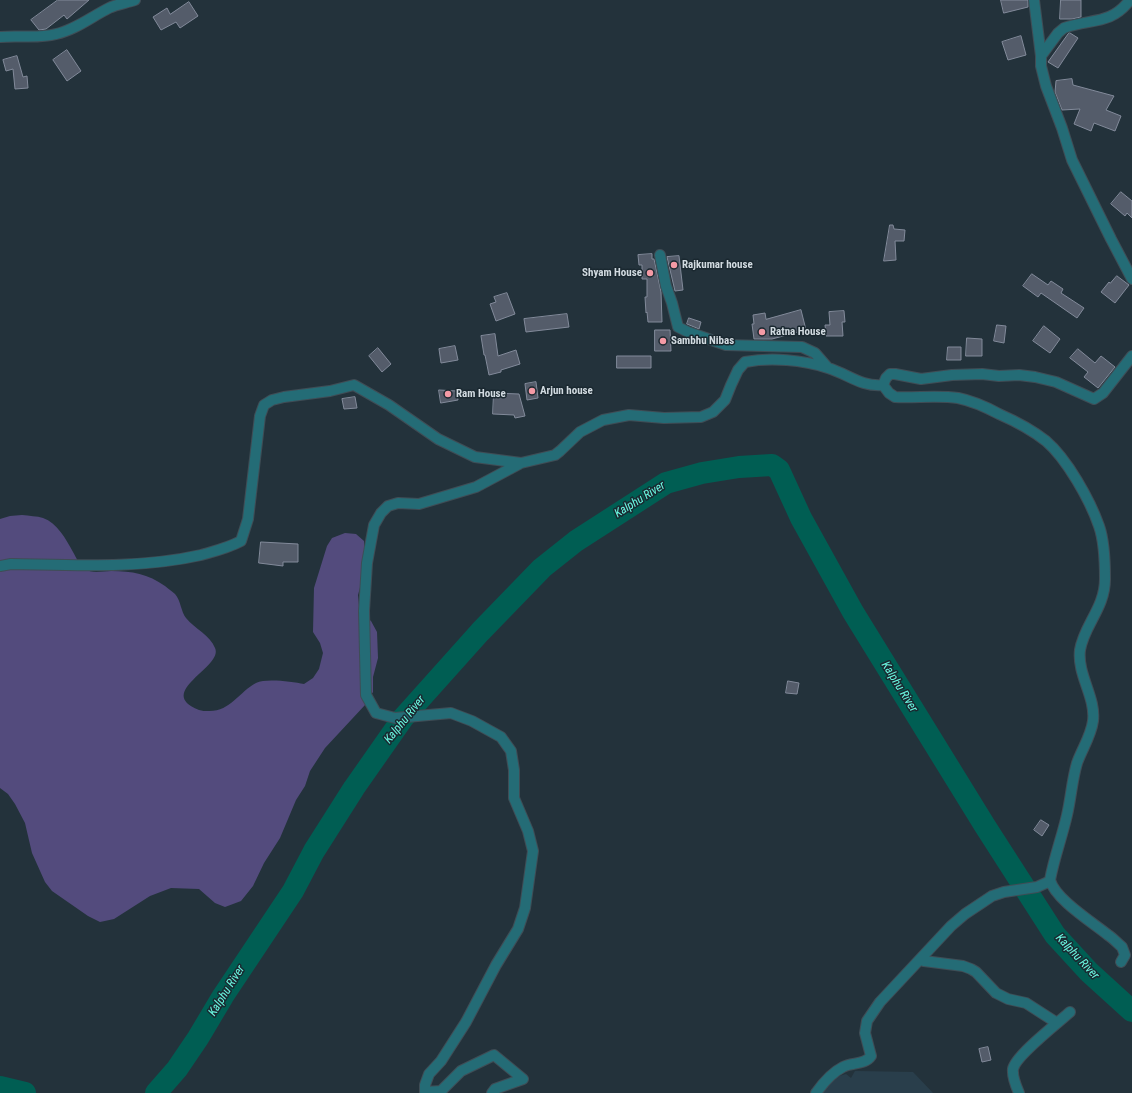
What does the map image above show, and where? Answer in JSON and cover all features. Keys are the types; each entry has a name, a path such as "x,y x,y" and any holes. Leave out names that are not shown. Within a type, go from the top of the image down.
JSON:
{"street":[{"path":"0,37 45,36 57,34 76,27 111,7 136,0"},
{"path":"1034,0 1042,76 1062,128 1072,160 1132,279"},
{"path":"1041,56 1058,33 1064,28 1111,17 1120,11 1130,0"},
{"path":"660,255 666,286 678,327 726,345 802,347 815,353 828,368"},
{"path":"883,385 886,378 890,374 921,379 952,375 1019,375 1056,382 1094,399 1103,393 1132,356"},
{"path":"492,1093 495,1089 523,1079 494,1055 460,1071 441,1091 425,1092 425,1085 430,1074 441,1061 466,1022 496,965 518,930 525,908 533,851 528,831 514,798 514,770 511,750 501,736 472,721 451,713 395,718 376,713 366,695 364,611 367,563 374,525 381,513 388,506 398,503 419,504 464,492 476,488 521,463 555,455 580,432 603,420 629,415 664,418 701,417 707,415 713,412 725,400 738,370 745,362 769,360 797,362 828,368 873,386 883,385"},
{"path":"0,566 10,564 121,565 177,560 231,547 241,541 248,519 260,416 264,405 272,400 284,397 330,391 354,385 389,405 438,439 475,457 521,463"},
{"path":"883,385 889,394 895,397 956,398 970,401 1031,431 1047,442 1072,473 1082,489 1100,527 1105,581 1100,606 1083,640 1080,650 1080,667 1090,699 1093,712 1093,721 1078,762 1050,880 1052,886 1068,903 1122,947 1125,955 1121,962"},
{"path":"816,1093 826,1079 837,1070 848,1065 867,1061 870,1058 871,1056 865,1033 867,1021 880,1002 951,926 992,896 1004,892 1037,887 1050,880"},
{"path":"921,959 924,961 963,966 971,969 976,972 996,993 1008,999 1026,1003 1057,1024"},
{"path":"1019,1093 1013,1068 1019,1058 1070,1012"}],"shaded area":[{"path":"22,515 41,517 53,524 64,537 79,563 88,571 119,571 140,574 159,582 175,594 186,618 210,639 215,648 215,655 210,663 187,687 184,695 187,703 199,710 204,711 216,710 228,705 256,683 280,681 304,684 313,678 319,669 323,653 320,643 313,632 314,588 327,546 332,538 345,533 356,534 364,541 365,569 358,595 360,612 371,621 377,632 378,658 373,677 373,692 365,705 325,748 310,771 305,786 296,800 280,838 264,863 253,886 241,901 225,907 215,903 199,889 171,888 150,896 114,919 100,922 88,916 52,891 45,882 32,853 25,823 8,794 0,788 0,519"},
{"path":"855,1071 913,1072 933,1093 821,1093 836,1077 846,1074 851,1078"}],"building":[{"path":"58,0 89,0 67,19 64,15 46,29 39,30 31,20"},
{"path":"1001,0 1028,0 1028,7 1004,13"},
{"path":"1061,0 1081,0 1081,17 1060,19"},
{"path":"189,2 198,16 180,28 176,22 161,30 153,17 167,8 170,14"},
{"path":"1070,33 1078,38 1058,68 1048,62"},
{"path":"1021,36 1026,55 1008,60 1002,42"},
{"path":"67,50 81,71 67,81 53,60"},
{"path":"17,56 23,77 27,76 28,88 15,89 13,69 6,71 3,60"},
{"path":"1072,79 1073,85 1114,96 1106,110 1121,116 1115,131 1094,123 1091,131 1074,124 1080,109 1062,110 1055,92 1056,81"},
{"path":"1121,192 1132,201 1132,218 1127,213 1125,216 1111,204"},
{"path":"890,225 893,225 894,229 905,230 904,241 895,241 896,260 884,261"},
{"path":"652,254 661,292 662,322 648,322 647,312 646,313 645,297 647,297 647,279 642,279 642,265 639,265 638,255"},
{"path":"679,256 683,290 675,291 667,257"},
{"path":"1032,274 1048,285 1051,281 1063,289 1061,293 1084,308 1077,318 1041,293 1038,297 1023,286"},
{"path":"1117,276 1129,285 1115,303 1101,292 1109,282 1110,283"},
{"path":"507,293 515,314 496,321 490,304 496,302 494,297"},
{"path":"801,310 806,330 772,339 754,339 752,324 754,324 753,315 765,313 766,319"},
{"path":"844,311 845,322 842,322 843,336 826,336 825,325 830,325 829,312"},
{"path":"567,314 569,327 526,332 524,319"},
{"path":"689,318 701,322 699,329 687,324"},
{"path":"997,325 1006,326 1004,343 994,341"},
{"path":"1044,326 1060,339 1050,353 1033,341"},
{"name":"Sambhu Nibas","path":"655,330 670,330 671,351 655,351"},
{"path":"495,334 498,356 516,350 520,364 489,375 481,336"},
{"path":"967,338 982,339 982,356 966,356"},
{"path":"455,346 458,360 441,363 439,349"},
{"path":"948,347 961,347 961,360 947,360"},
{"path":"378,348 391,364 382,372 369,356"},
{"path":"1078,349 1095,363 1101,356 1115,367 1098,388 1084,377 1088,372 1070,358"},
{"path":"617,356 651,356 651,368 617,368"},
{"name":"Arjun house","path":"536,382 538,398 527,400 525,384"},
{"name":"Ram House","path":"439,390 457,391 458,400 441,403"},
{"path":"494,393 519,394 525,416 515,418 514,415 493,414"},
{"path":"355,397 357,408 344,409 342,399"},
{"path":"261,542 298,544 298,562 283,562 283,566 259,563"},
{"path":"788,681 799,683 797,694 786,693"},
{"path":"1041,820 1049,825 1042,836 1034,830"},
{"path":"988,1047 991,1060 982,1062 979,1049"}],"waterway":[{"name":"Kalphu River","path":"156,1093 177,1069 198,1038 223,996 293,891 314,851 354,788 403,718 480,632 542,568 576,541 666,483 702,473 739,467 772,465 779,470 801,518 853,612 985,826 1055,935 1089,972 1132,1011"},
{"name":"Kalphu River","path":"0,1087 25,1093"}],"place":[{"name":"Rajkumar house","path":"674,265"},
{"name":"Shyam House","path":"650,273"},
{"name":"Ratna House","path":"762,332"},
{"name":"Sambhu Nibas","path":"663,341"},
{"name":"Arjun house","path":"532,391"},
{"name":"Ram House","path":"448,394"}]}
